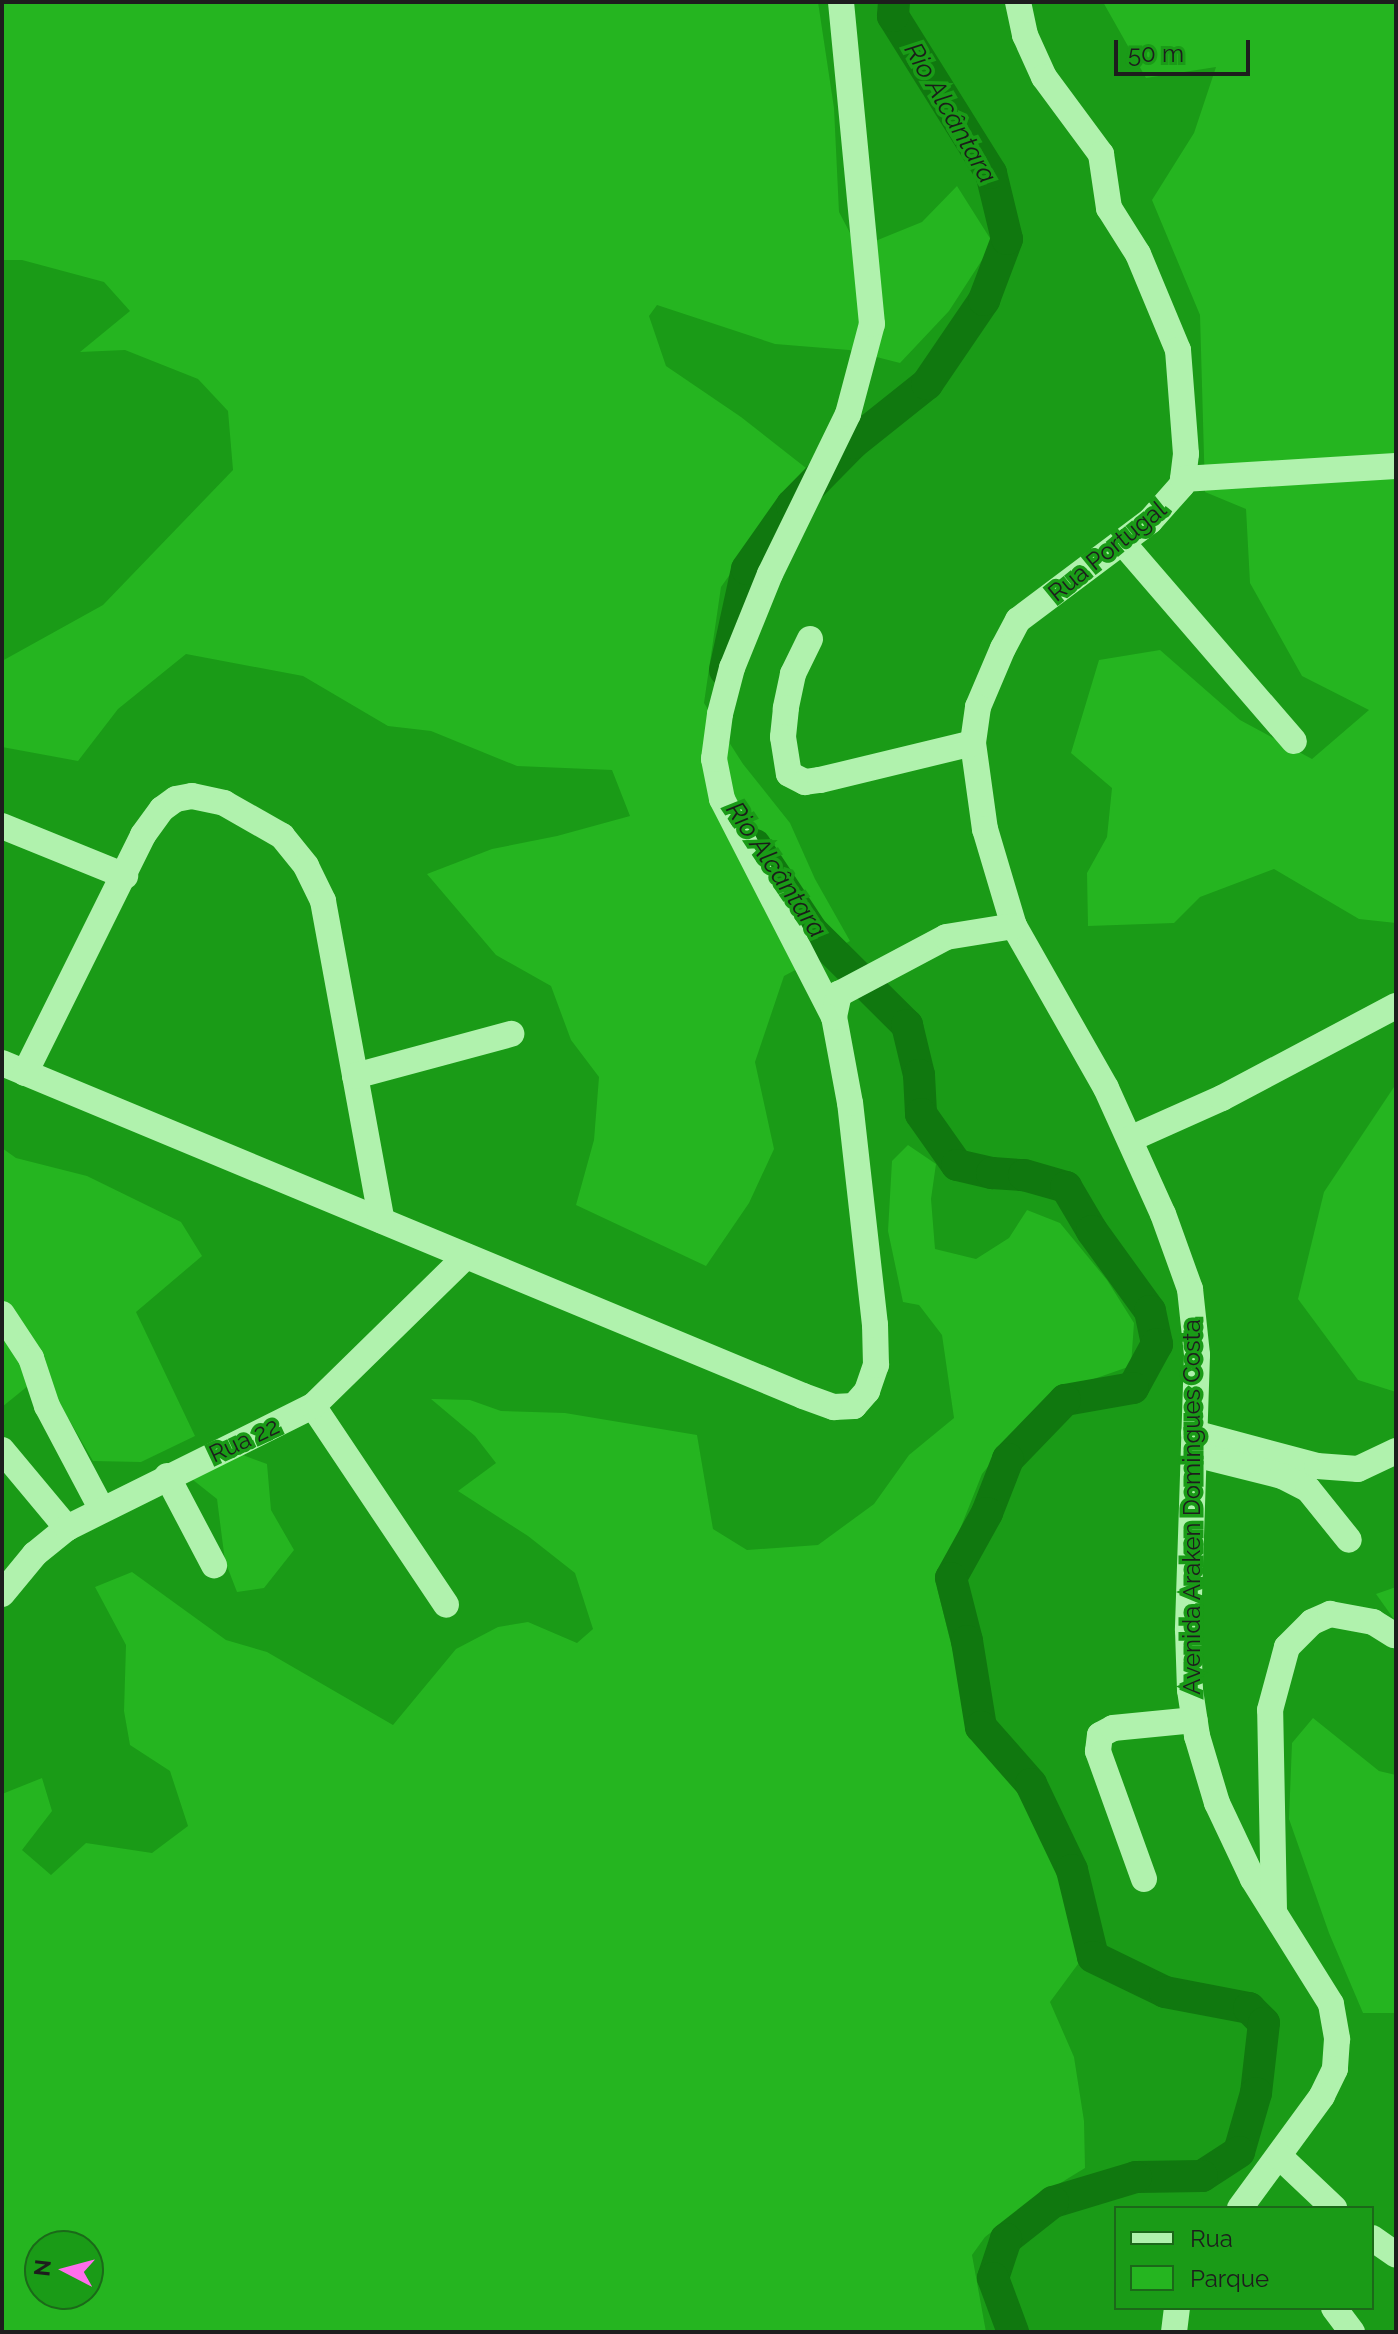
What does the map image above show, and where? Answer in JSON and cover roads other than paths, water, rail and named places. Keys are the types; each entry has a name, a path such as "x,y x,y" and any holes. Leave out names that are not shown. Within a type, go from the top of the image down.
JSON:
{"street":[{"path":"382,1221 323,901 306,866 282,836 224,803 192,796 176,799 162,809 143,835 125,876 14,1068 466,1256 803,1396 834,1407 854,1406 867,1391 876,1365 875,1325 850,1103 851,992 722,799 714,759 720,714 732,668 770,574 848,414 872,324 841,2"},
{"name":"Rua Portugal","path":"1014,926 985,829 973,743 978,707 1018,620 1167,505 1183,479 1186,454 1178,350 1138,254 1109,208 1101,154 1044,77 1025,35 1018,2"},
{"path":"1183,479 1396,466"},
{"path":"1122,542 1294,741"},
{"path":"810,639 793,674 786,708 783,737 789,774 805,782 820,780 973,743"},
{"path":"2,826 125,876"},
{"path":"851,992 946,937 1014,926"},
{"name":"Avenida Araken Domingues Costa","path":"1014,926 1106,1088 1163,1214 1190,1289 1197,1355 1188,1630 1195,1720 1217,1803 1253,1879 1331,2004 1337,2039 1335,2069 1322,2096 1242,2206"},
{"path":"1130,1139 1222,1098 1396,1006"},
{"path":"355,1076 511,1034"},
{"name":"Rua 22","path":"2,1594 35,1554 67,1528 101,1508 313,1406 466,1256"},
{"path":"2,1314 31,1358 47,1406 101,1508"},
{"path":"313,1406 446,1605"},
{"path":"1194,1443 1317,1466 1358,1469 1396,1451"},
{"path":"1194,1443 1308,1489 1349,1540"},
{"path":"2,1450 67,1528"},
{"path":"167,1476 214,1565"},
{"path":"1274,1911 1270,1710 1287,1647 1312,1622 1330,1614 1353,1615 1373,1622 1394,1635"},
{"path":"1144,1879 1098,1751 1100,1735 1113,1728 1195,1720"},
{"path":"1279,2156 1332,2206"},
{"path":"1374,2239 1396,2255"},
{"path":"1174,2332 1177,2310"},
{"path":"1336,2310 1352,2332"}],"waterway":[{"name":"Rio Alcântara","path":"725,670 747,569 792,505 853,443 927,384 984,300 1007,239 991,173 893,16 894,2"},
{"name":"Rio Alcântara","path":"755,845 812,931 907,1025 919,1075 921,1114 957,1165 992,1173 1024,1175 1066,1187 1092,1231 1150,1311 1157,1344 1133,1388 1065,1400 1008,1459 987,1513 951,1578 967,1641 981,1727 1031,1784 1072,1870 1093,1957 1165,1992 1249,2008 1264,2023 1256,2093 1239,2152 1202,2176 1136,2177 1053,2202 1006,2239 993,2278 1013,2332"}]}
